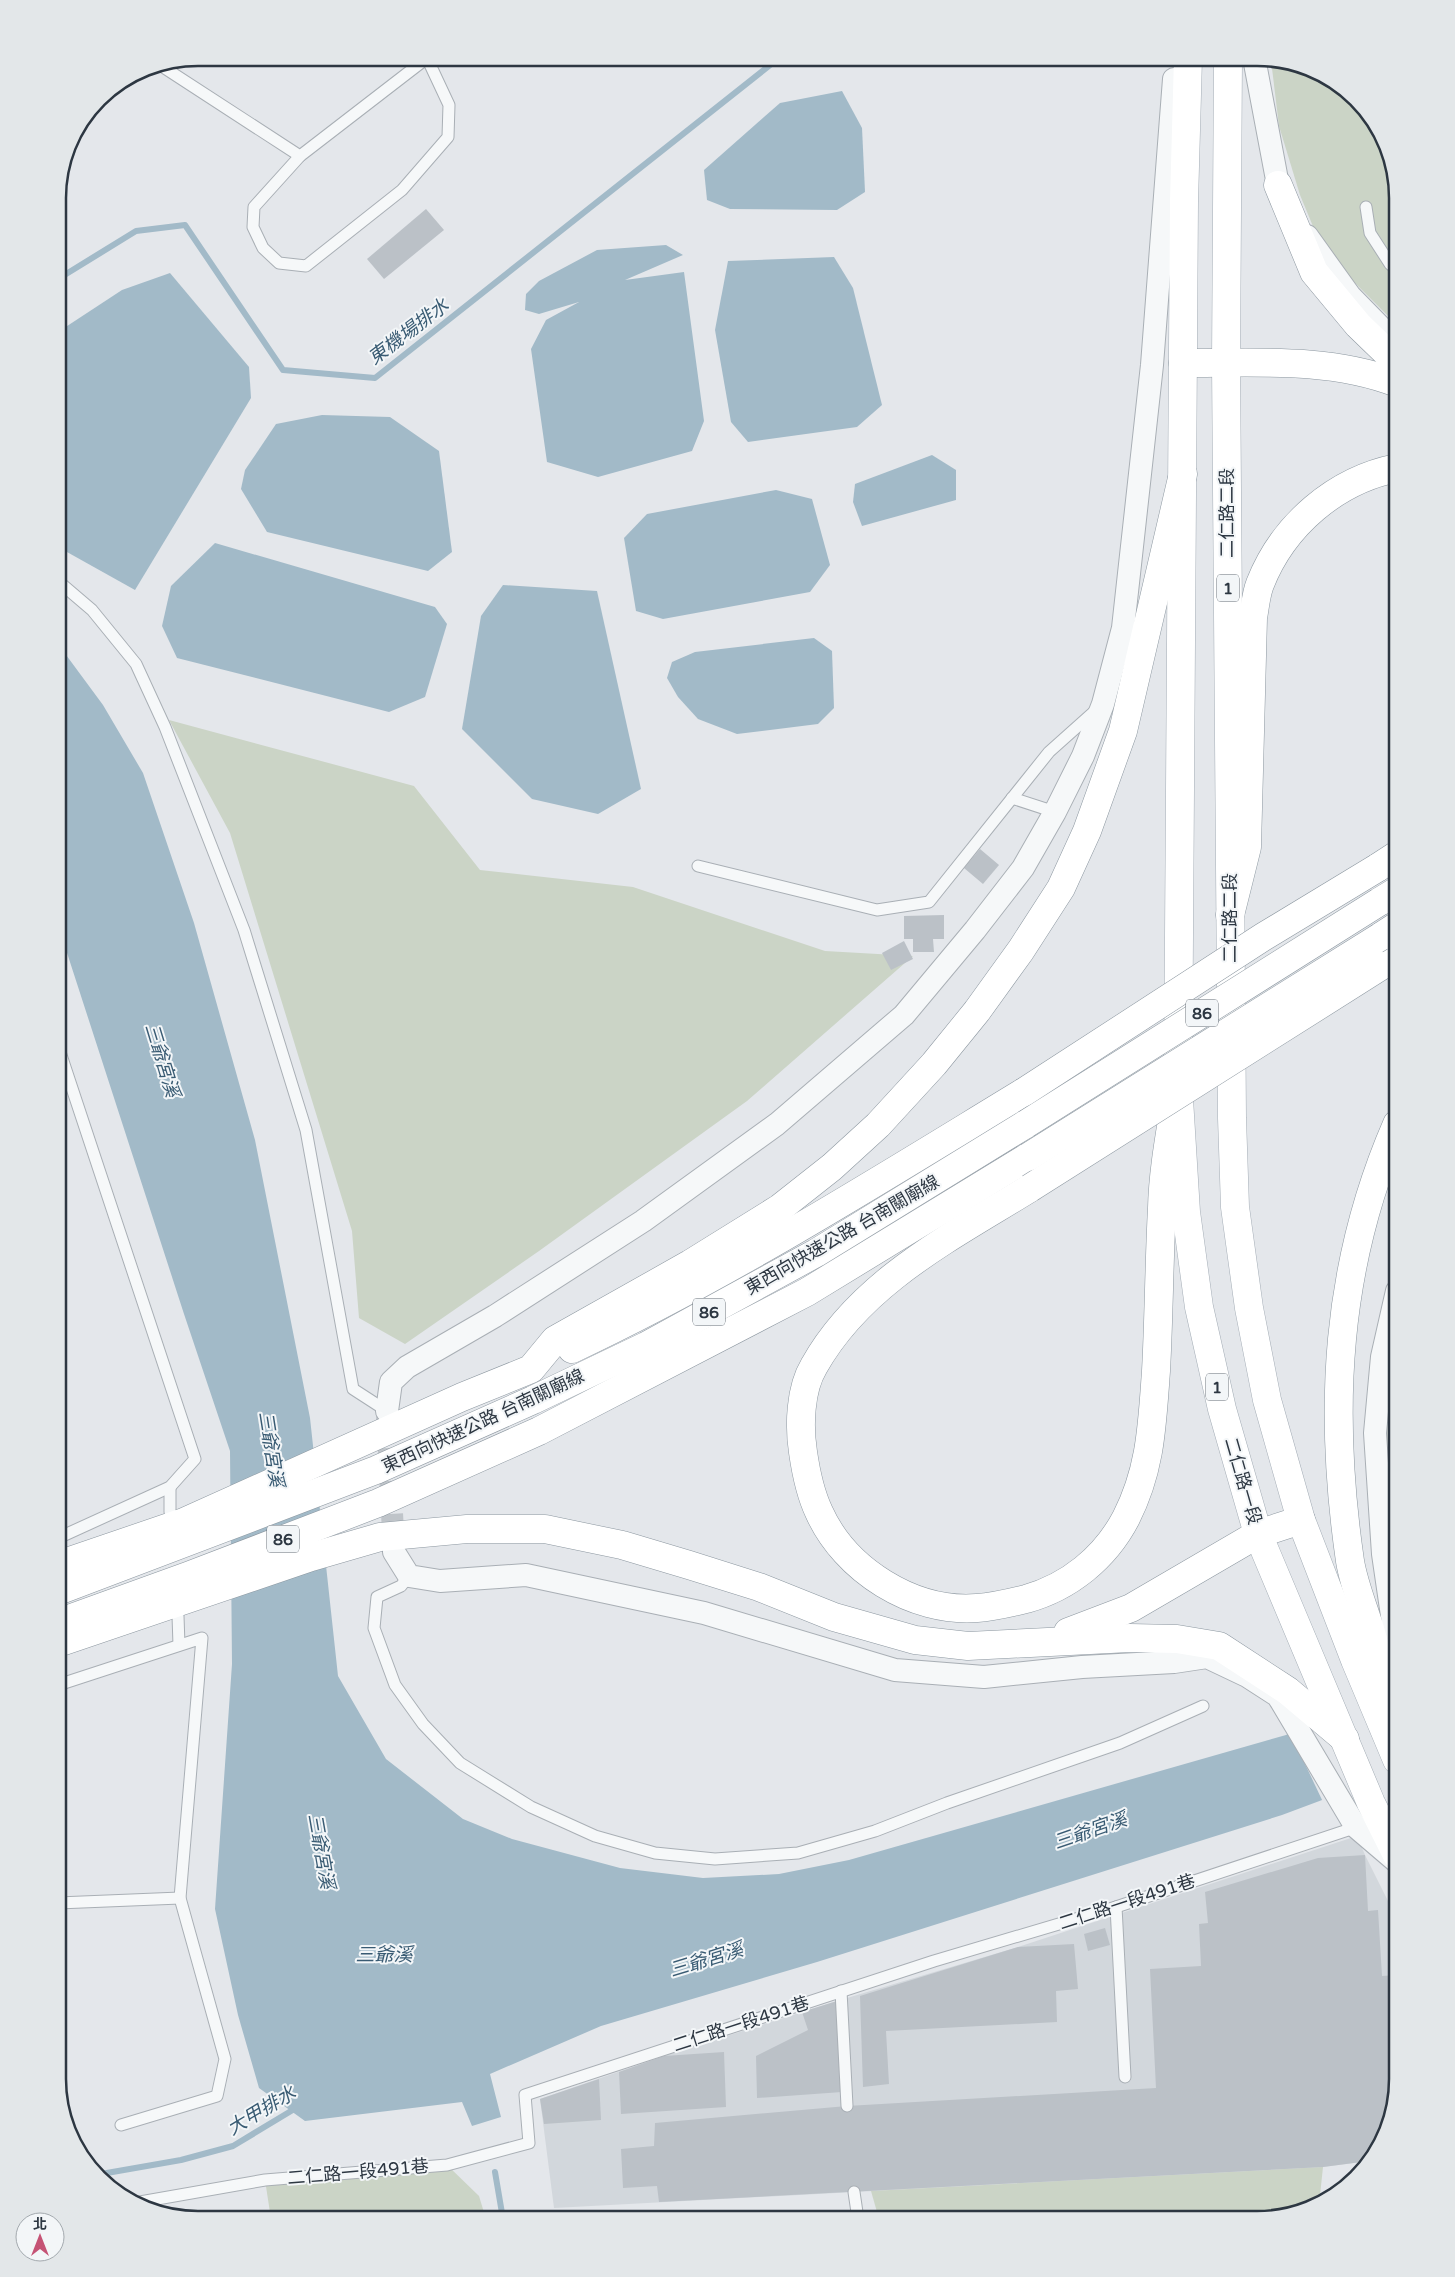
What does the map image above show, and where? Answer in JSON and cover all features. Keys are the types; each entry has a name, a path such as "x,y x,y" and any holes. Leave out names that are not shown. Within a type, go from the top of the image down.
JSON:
{"main road":[{"name":"1","path":"1178,1083 1183,363 1188,67"},
{"name":"二仁路二段","path":"1228,67 1226,363 1232,1118 1235,1207 1249,1308 1268,1400 1301,1520"},
{"path":"1278,185 1314,272 1358,325 1389,354"},
{"path":"1183,363 1301,362 1347,370 1389,381"},
{"path":"1230,915 1247,847 1253,618 1260,585 1274,555 1292,530 1317,505 1348,484 1389,470"},
{"path":"531,1369 555,1340 690,1264 780,1208 832,1168 878,1125 934,1064 977,1011 1021,950 1060,888 1087,831 1124,731 1183,474"},
{"path":"66,1562 180,1526 373,1437 531,1369 637,1318 814,1220 1024,1092 1263,937 1387,861"},
{"name":"東西向快速公路 台南關廟線","path":"66,1587 180,1526 376,1470 533,1400 646,1346 816,1253 1388,897"},
{"path":"1178,1083 1162,1203 1158,1330 1151,1441 1141,1480 1125,1519 1103,1553 1075,1576 1041,1594 1004,1605 974,1609 936,1605 900,1594 868,1572 840,1545 820,1514 806,1477 801,1439 803,1401 812,1369 834,1334 871,1294 922,1255 1030,1188 1389,946"},
{"name":"東西向快速公路 台南關廟線","path":"66,1621 186,1597 378,1503 539,1431 790,1301 1028,1157 1389,946"},
{"name":"二仁路一段","path":"1178,1083 1186,1212 1199,1307 1222,1409 1258,1534 1317,1678 1345,1739 1364,1815 1389,1844"},
{"path":"1389,1148 1366,1209 1350,1272 1340,1341 1338,1397 1342,1485 1351,1563 1386,1649 1384,1727 1389,1739"},
{"name":"1","path":"1301,1520 1386,1649"},
{"path":"1028,1643 1099,1622 1131,1608 1258,1534 1301,1520"},
{"path":"66,1640 186,1597 311,1557 387,1545 467,1529 545,1530 622,1545 759,1588 834,1617 915,1640 968,1646 1130,1638 1177,1638 1219,1646 1345,1739"}],"street":[{"path":"387,1411 392,1382 408,1367 495,1316 643,1220 777,1124 904,1015 975,930 1023,868 1055,812 1083,756 1103,704 1123,628 1152,365 1174,67"},
{"path":"1256,67 1278,185 1310,242 1345,288 1389,334"},
{"path":"1386,1649 1383,1554 1375,1433 1382,1357 1389,1328"},
{"path":"387,1545 409,1576 440,1582 526,1575 704,1613 895,1670 984,1677 1082,1667 1174,1662 1207,1657 1283,1693 1389,1850"}],"lane":[{"path":"416,66 300,156 254,208 253,227 262,248 279,262 306,266 402,190 448,137 449,105 431,66"},
{"path":"168,70 300,156"},
{"path":"1366,207 1370,233 1389,262"},
{"path":"67,588 92,610 136,664 165,727 244,930 306,1130 353,1389 387,1411"},
{"path":"698,866 877,910 928,902 1049,752 1103,704"},
{"path":"1012,798 1055,812"},
{"path":"66,1534 170,1487 195,1459 67,1072"},
{"path":"170,1487 180,1526"},
{"path":"409,1576 401,1586 377,1597 374,1628 395,1685 423,1724 460,1763 531,1807 595,1836 655,1853 715,1859 798,1853 875,1831 947,1803 1120,1743 1203,1706"},
{"path":"179,1645 186,1597"},
{"path":"66,1682 202,1638 180,1898 225,2059 217,2096 121,2125"},
{"name":"二仁路一段491巷","path":"148,2201 265,2180 447,2165 529,2143 525,2095 934,1961 1116,1907 1364,1815"},
{"path":"66,1903 180,1898"},
{"path":"1116,1907 1125,2077"},
{"path":"841,1991 847,2106"},
{"path":"854,2192 857,2211"}],"shaded area":[{"path":"1357,1836 1389,1903 1388,2096 1375,2137 1359,2162 1323,2167 554,2208 540,2099 664,2056 837,2001 1018,1947"}],"green space":[{"path":"1272,68 1299,73 1330,89 1356,111 1375,140 1388,181 1389,317 1341,269 1317,236 1300,195 1279,126"},
{"path":"169,720 414,786 480,870 633,887 825,951 913,956 747,1101 539,1251 405,1344 359,1318 352,1231 230,833"},
{"path":"1389,1396 1389,1474 1388,1454"},
{"path":"447,2165 479,2196 483,2210 270,2210 265,2180"},
{"path":"1323,2167 1320,2194 1307,2201 1291,2206 1274,2210 1256,2211 877,2211 871,2191"}],"water":[{"path":"842,91 862,128 865,192 837,210 730,209 707,200 704,170 780,103"},
{"path":"666,245 683,255 625,280 684,272 704,421 692,451 598,477 547,462 531,349 546,320 579,302 539,314 525,310 526,294 539,281 597,250"},
{"path":"834,257 853,288 882,405 857,427 748,442 731,422 715,330 728,261"},
{"path":"170,273 249,367 251,398 135,590 67,552 67,326 122,290"},
{"path":"322,415 390,417 439,451 452,552 428,571 267,532 241,489 245,470 276,424"},
{"path":"932,455 956,470 956,500 862,526 853,502 855,484"},
{"path":"776,490 812,499 830,565 810,592 663,619 636,611 624,538 647,514"},
{"path":"215,543 435,607 447,624 425,697 389,712 177,658 162,626 171,586"},
{"path":"503,585 597,591 641,789 598,814 532,799 462,729 481,616"},
{"path":"814,638 832,651 834,708 818,724 737,734 698,719 678,697 667,678 672,662 695,652"},
{"name":"三爺溪","path":"67,656 103,705 143,773 194,923 255,1140 310,1418 338,1676 386,1759 463,1819 512,1839 620,1868 703,1878 779,1874 849,1860 1286,1735 1389,1678 1389,1775 1282,1815 817,1962 601,2026 490,2074 501,2117 472,2126 462,2102 305,2121 259,2088 238,2015 215,1909 232,1664 230,1451 67,952"}],"pier":[{"path":"1389,1676 1389,1778 1323,1802 1289,1730"}],"building":[{"path":"426,209 444,230 384,279 367,259"},
{"path":"980,849 999,865 983,884 964,868"},
{"path":"944,915 944,939 933,939 934,952 913,952 913,939 904,939 904,916"},
{"path":"904,941 913,959 891,970 882,953"},
{"path":"1365,1855 1368,1911 1378,1910 1382,1976 1389,1976 1388,2096 1379,2129 1359,2162 1323,2167 659,2202 657,2186 623,2188 621,2149 654,2146 655,2123 847,2106 1156,2088 1150,1969 1201,1966 1199,1924 1208,1923 1205,1892 1318,1858"},
{"path":"1105,1928 1110,1945 1088,1951 1084,1934"},
{"path":"1074,1944 1078,1989 1056,1991 1057,2022 886,2031 889,2084 863,2087 860,1996 1018,1947"},
{"path":"837,2001 842,2092 757,2098 756,2056 808,2030 802,2012"},
{"path":"724,2052 726,2107 621,2114 619,2072 664,2056"},
{"path":"599,2079 601,2120 544,2124 540,2099"}],"waterway":[{"name":"東機場排水","path":"67,273 136,231 185,225 283,370 375,378 768,67"},
{"name":"大甲排水","path":"106,2173 181,2160 233,2146 296,2108"},
{"path":"495,2172 502,2210"}],"tunnel":[{"path":"387,1415 394,1552"}],"water label":[{"name":"三爺宮溪","path":"163,1060"},
{"name":"三爺宮溪","path":"272,1449"},
{"name":"三爺宮溪","path":"1090,1830"},
{"name":"三爺宮溪","path":"322,1851"},
{"name":"三爺宮溪","path":"706,1959"}]}
